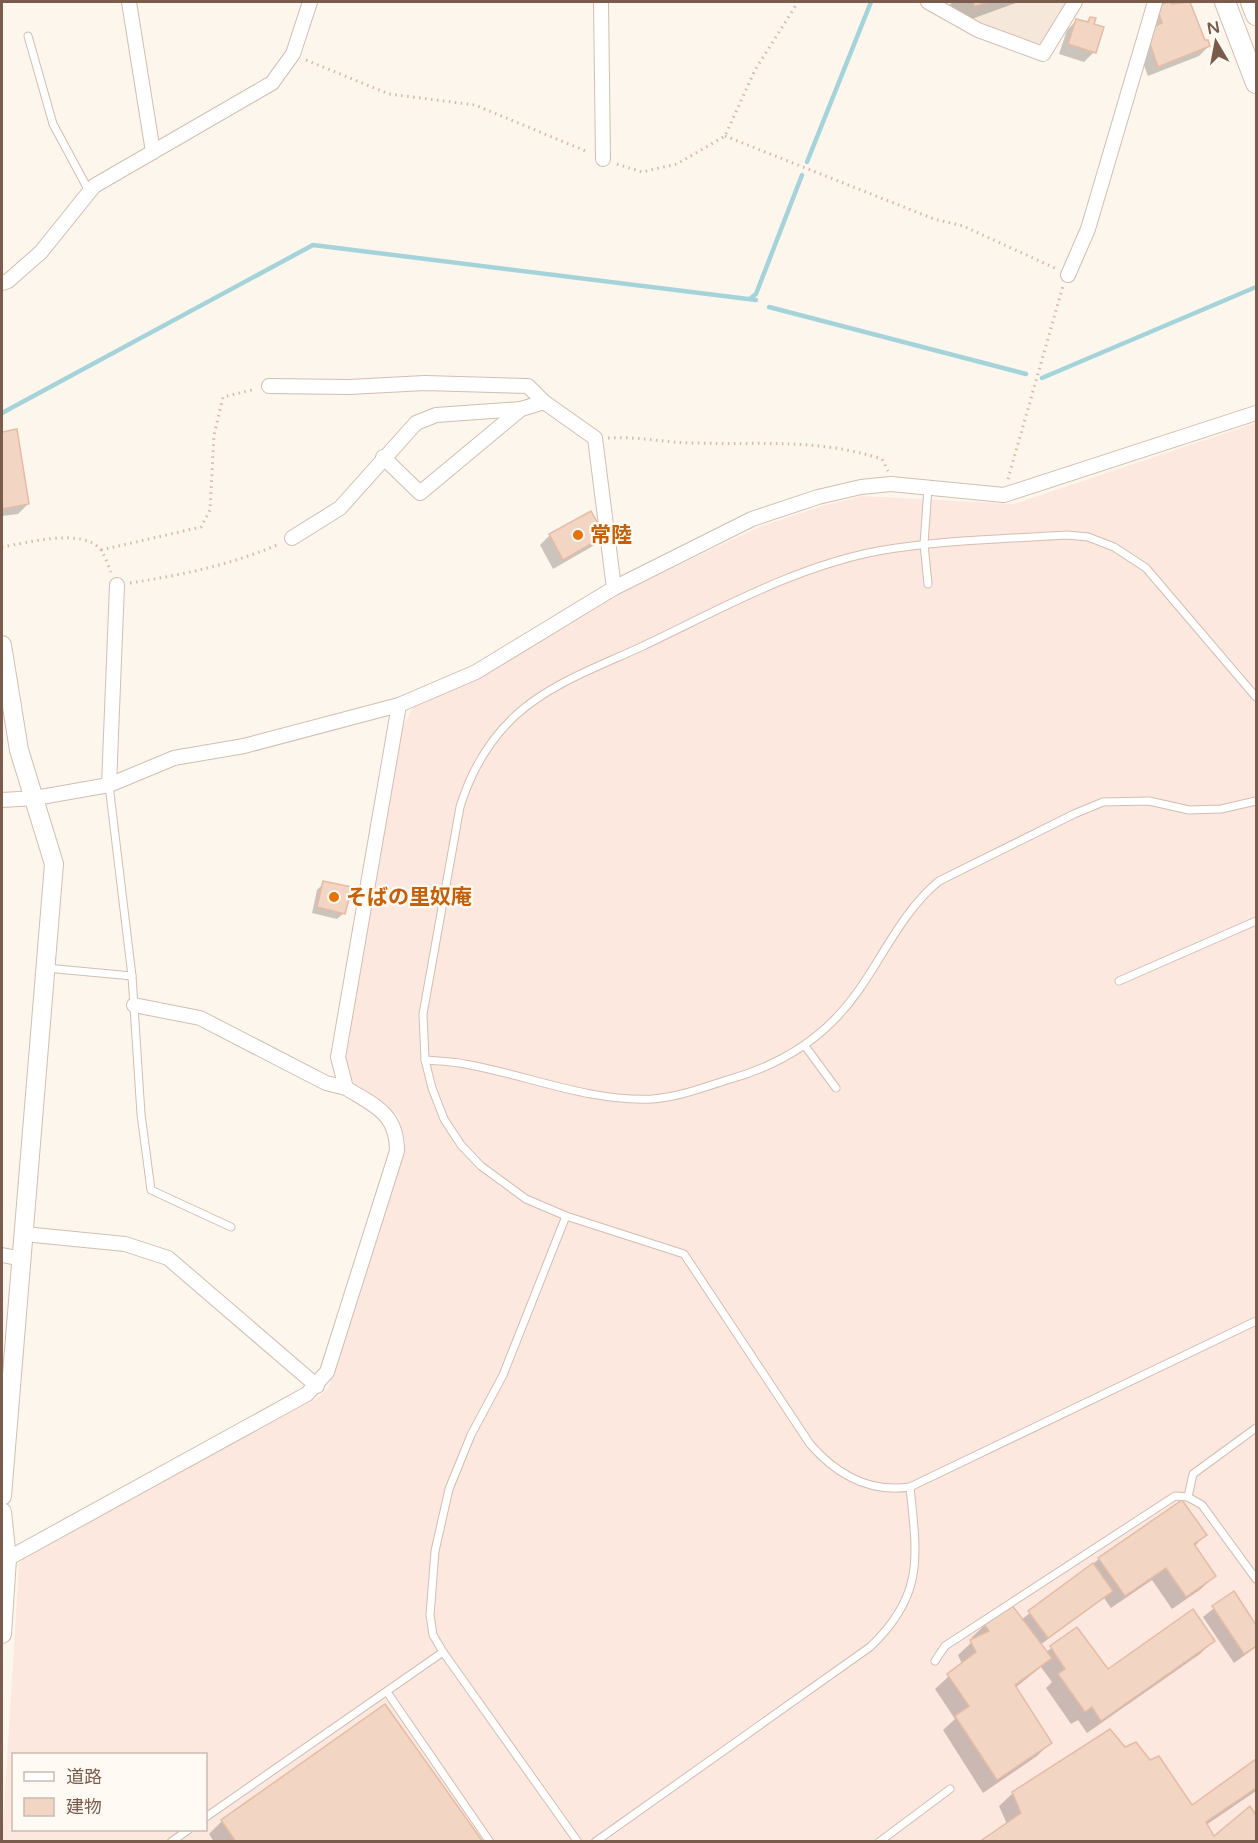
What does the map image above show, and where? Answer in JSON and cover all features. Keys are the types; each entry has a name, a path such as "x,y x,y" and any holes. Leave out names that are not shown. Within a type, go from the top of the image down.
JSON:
{"main road":[{"path":"1225,2 1257,82"},
{"path":"1251,2 1257,15"}],"street":[{"path":"129,2 153,152"},
{"path":"2,283 8,281 41,252 89,190 272,83 293,54 310,2"},
{"path":"601,2 603,159"},
{"path":"928,2 978,30 1043,54 1075,2"},
{"path":"1068,274 1088,229 1155,2"},
{"path":"269,386 513,383 528,386 544,402 595,438 614,588"},
{"path":"292,538 340,508 383,457 416,423 435,415 521,409 544,402"},
{"path":"383,457 420,493 521,409"},
{"path":"2,800 35,798 109,785 174,758 244,746 399,705 476,672 614,588 752,519 818,497 861,487 891,484 1004,495 1257,413"},
{"path":"109,785 117,585"},
{"path":"2,645 19,750 54,864 2,1496"},
{"path":"346,1088 338,1057 399,705"},
{"path":"4,1558 307,1395 317,1386 327,1372 397,1151 397,1135 392,1120 346,1088 326,1083 200,1018 134,1005"},
{"path":"24,1234 125,1244 168,1258 317,1386"},
{"path":"2,1255 22,1259"},
{"path":"2,1512 4,1558 2,1634"}],"lane":[{"path":"28,36 53,124 89,190"},
{"path":"928,488 924,544 928,584"},
{"path":"1257,697 1146,568 1114,547 1088,537 1068,535 924,544 834,561 784,579 559,686 517,714 496,736 468,781 460,807 423,1014 425,1060 444,1119 461,1145 503,1184 526,1199 566,1216 684,1254 810,1444 822,1458 857,1482 900,1489 910,1487 1257,1321"},
{"path":"109,785 132,976 141,1114 151,1190 231,1227"},
{"path":"425,1060 464,1063 610,1097 651,1099 694,1092 750,1074 805,1046 850,1003 921,896 939,881 1103,802 1149,801 1189,810 1221,809 1257,801"},
{"path":"1119,981 1257,921"},
{"path":"46,968 132,976"},
{"path":"805,1046 836,1088"},
{"path":"566,1216 503,1375 462,1456 446,1498 435,1551 430,1615 433,1635 443,1652 578,1842"},
{"path":"1188,1497 1193,1474 1257,1428"},
{"path":"595,1842 870,1647 890,1628 911,1589 916,1563 910,1487"},
{"path":"935,1661 945,1646 1175,1496 1188,1497 1202,1505 1257,1579"},
{"path":"207,1817 443,1652"},
{"path":"387,1692 490,1842"},
{"path":"879,1842 950,1789"},
{"path":"171,1842 187,1831"}],"path":[{"path":"293,54 389,94 475,105 603,159 642,172 677,164 724,136 755,70 798,2"},
{"path":"724,136 934,219 963,226 1068,274 1059,293 1004,495"},
{"path":"101,550 201,527 210,510 214,435 223,397 269,386"},
{"path":"595,438 633,436 694,444 775,442 826,446 882,459 887,466 891,484"},
{"path":"2,547 68,538 88,540 101,550 117,585 181,576 242,560 292,538"}],"shaded area":[{"path":"928,2 1075,2 1043,54"},
{"path":"1256,423 1256,1841 2,1842 19,1564 27,1553 319,1397 329,1387 406,1142 398,1115 354,1083 346,1072 343,1057 400,733 413,707 482,677 627,590 759,527 822,506 863,496 1014,504"}],"building":[{"path":"973,2 988,2 975,6"},
{"path":"1170,2 1171,4 1190,2 1205,40 1208,40 1210,46 1158,67 1150,44 1155,26 1162,23 1159,14 1162,4"},
{"path":"1090,17 1096,18 1094,24 1104,27 1096,53 1068,44 1076,19 1088,22"},
{"path":"17,429 29,504 2,509 2,432"},
{"path":"591,511 605,536 563,560 549,534"},
{"name":"そばの里奴庵","path":"323,881 352,887 345,914 317,907"},
{"path":"1182,1500 1207,1535 1194,1544 1216,1576 1186,1597 1166,1568 1125,1596 1098,1558"},
{"path":"1093,1563 1113,1591 1048,1638 1028,1611"},
{"path":"1234,1591 1256,1625 1256,1646 1244,1654 1212,1606"},
{"path":"1011,1604 1052,1658 1015,1685 1052,1743 997,1780 955,1716 969,1706 947,1674 976,1652 970,1640 989,1631 984,1624"},
{"path":"1193,1609 1215,1641 1101,1721 1092,1707 1085,1712 1058,1674 1065,1669 1050,1646 1077,1627 1108,1669"},
{"path":"385,1704 483,1842 236,1842 221,1820"},
{"path":"1110,1729 1125,1747 1136,1742 1150,1760 1159,1756 1192,1805 1256,1759 1256,1788 1206,1822 1214,1836 1250,1806 1256,1815 1256,1842 979,1842 1021,1813 1012,1792"}],"waterway":[{"path":"807,162 871,2"},
{"path":"751,298 756,294 802,175"},
{"path":"2,413 313,245 756,300"},
{"path":"1042,378 1256,287"},
{"path":"769,307 1026,374"}],"place":[{"name":"常陸","path":"578,535"},
{"name":"そばの里奴庵","path":"334,897"}]}
